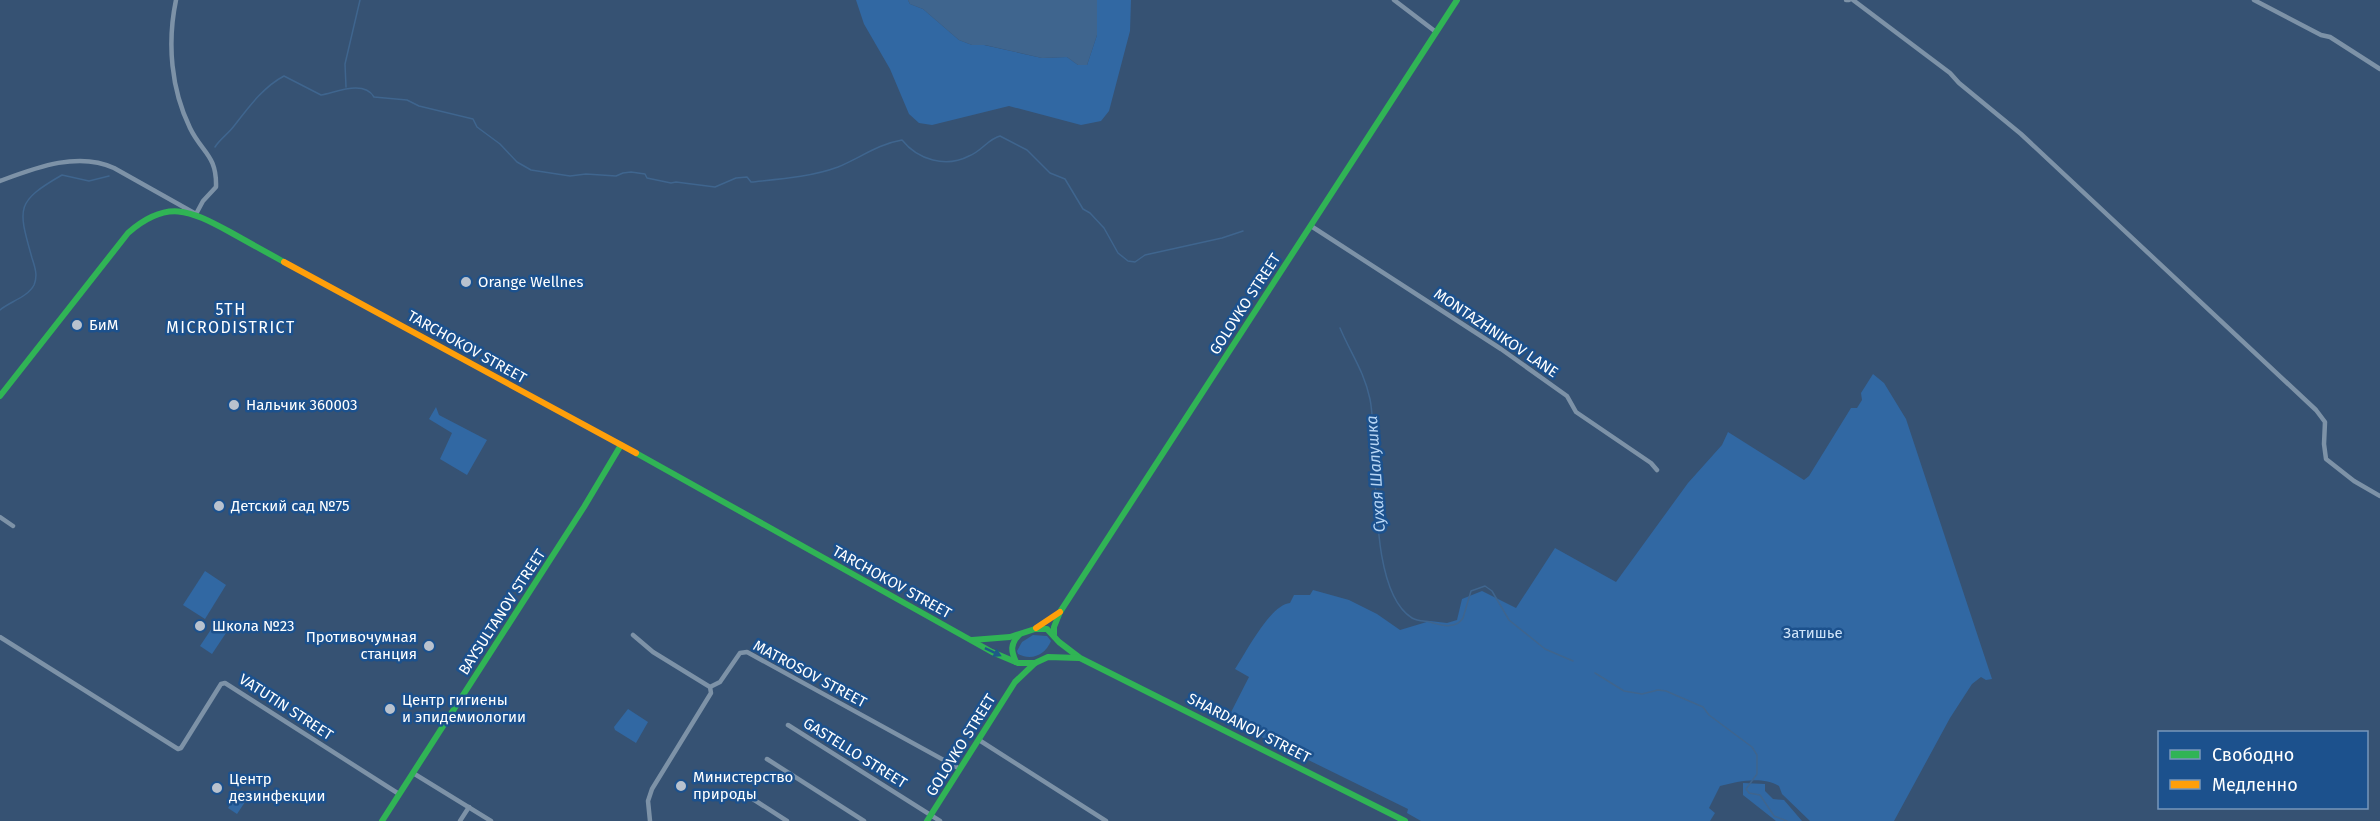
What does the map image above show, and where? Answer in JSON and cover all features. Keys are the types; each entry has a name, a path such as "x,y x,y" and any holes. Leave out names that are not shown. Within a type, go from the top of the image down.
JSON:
{"main road":[{"name":"GOLOVKO STREET","path":"1059,612 1457,0"},
{"name":"TARCHOKOV STREET","path":"0,396 138,224 147,217 164,212 180,210 196,214 621,445 972,640 1017,662"},
{"name":"BAYSULTANOV STREET","path":"382,821 584,507 621,445"},
{"path":"972,640 1020,635 1035,629 1059,612"},
{"path":"1048,657 1055,648 1054,627 1059,612"},
{"path":"1035,629 1047,629 1080,658"},
{"path":"1015,682 1017,662 1011,650 1014,640 1020,635"},
{"path":"1015,682 1035,663 1048,657 1080,658"},
{"name":"SHARDANOV STREET","path":"1080,658 1404,821"},
{"path":"1017,662 1035,663"},
{"name":"GOLOVKO STREET","path":"928,818 1015,682"}],"street":[{"path":"0,181 59,163 100,164 114,168 196,214 203,201 216,187 216,176 208,153 190,128 175,81 171,50 176,0"},
{"path":"1394,0 1436,32"},
{"path":"1849,0 1950,73 2052,161 2316,410 2325,422 2326,459 2354,481 2380,496"},
{"path":"2254,0 2321,35 2330,37 2380,69"},
{"name":"MONTAZHNIKOV LANE","path":"1311,226 1511,356 1568,396 1575,412 1651,463 1657,470"},
{"path":"0,517 13,526"},
{"path":"633,635 653,652 710,687 711,693 687,729 649,796 650,821"},
{"name":"VATUTIN STREET","path":"0,637 178,749 181,748 225,682 399,795"},
{"name":"MATROSOV STREET","path":"710,687 720,682 740,653 747,652 960,769"},
{"name":"GASTELLO STREET","path":"788,725 928,818 940,821"},
{"path":"979,740 1106,821"},
{"path":"767,759 864,821"},
{"path":"413,772 491,821"},
{"path":"745,794 787,821"},
{"path":"460,821 469,807"}],"green space":[{"path":"856,0 908,0 910,4 923,9 959,40 972,45 984,45 1042,58 1067,57 1078,65 1087,65 1097,35 1097,0 1131,0 1130,31 1109,111 1101,121 1081,125 1009,106 932,125 919,123 909,114 890,69 864,24"},
{"name":"Затишье","path":"1873,374 1884,383 1906,419 1992,679 1986,680 1981,677 1972,684 1950,718 1894,821 1810,821 1782,794 1779,786 1758,780 1720,786 1709,808 1715,813 1710,821 1421,821 1407,813 1408,809 1227,720 1249,677 1235,669 1267,620 1282,606 1290,603 1294,595 1310,595 1313,590 1349,600 1377,614 1400,630 1430,621 1447,623 1457,620 1462,599 1482,591 1516,608 1555,548 1616,582 1688,483 1722,445 1728,432 1804,480 1809,476 1851,408 1857,408 1862,400 1861,393"},
{"path":"436,407 439,415 487,440 467,475 440,459 452,433 429,419"},
{"path":"205,571 226,585 205,619 183,605"},
{"path":"216,622 228,630 212,654 200,646"},
{"path":"1033,635 1047,636 1051,641 1042,653 1033,657 1018,654 1017,651 1022,642"},
{"path":"628,709 648,722 636,743 615,730 614,727"},
{"path":"1743,783 1765,784 1765,791 1773,799 1784,800 1802,821 1776,821 1743,795"},
{"path":"236,796 245,802 237,814 228,808"}],"shaded area":[{"path":"908,0 1097,0 1097,35 1087,65 1078,65 1067,57 1042,58 985,45 972,45 959,40 923,9 910,4"}],"waterway":[{"path":"346,87 345,64 360,0"},
{"name":"Сухая Шалушка","path":"215,147 250,105 284,76 321,95 357,88 364,89 374,97 407,100 419,106 473,119 477,127 500,144 517,162 531,170 570,176 586,174 616,176 631,172 671,183 715,187 736,178 747,177 751,182 817,173 838,167 877,148 902,140 924,157 942,161 960,160 974,154 1000,136 1027,150 1050,173 1065,179 1083,209 1104,228 1118,253 1128,261 1135,262 1145,255 1222,238 1243,231"},
{"name":"Сухая Шалушка","path":"0,310 27,293 35,282 35,268 23,217 28,200 62,175 89,181 109,176"},
{"name":"Сухая Шалушка","path":"1340,328 1361,371 1370,399 1381,549 1387,579 1397,602 1414,619 1452,625 1463,618 1471,591 1485,586 1492,591 1509,620 1545,649 1573,661"},
{"name":"Сухая Шалушка","path":"1595,673 1624,691 1642,694 1658,690 1666,691 1703,707 1709,715 1752,747 1757,755 1757,774 1746,789 1749,793 1760,795 1774,816 1787,821"}],"traffic: fast":[{"path":"1054,635 1054,627 1060,612 1457,0"},
{"path":"0,396 128,233 155,215 178,212 202,218 284,262"},
{"path":"382,821 584,507 621,445"},
{"path":"636,453 992,652 1018,663 1035,663"},
{"path":"972,640 1010,637 1035,629 1047,629 1059,642 1080,658 1405,821"},
{"path":"1016,662 1012,648 1019,635"},
{"path":"927,821 1015,682 1035,663 1048,657 1079,658"}],"traffic: slow":[{"path":"284,262 636,453"},
{"path":"1036,628 1060,612"}],"place":[{"name":"Orange Wellnes","path":"466,282"},
{"name":"БиМ","path":"77,325"},
{"name":"Нальчик 360003","path":"234,405"},
{"name":"Детский сад №75","path":"219,506"},
{"name":"Школа №23","path":"200,626"},
{"name":"Противочумная станция","path":"429,646"},
{"name":"Центр гигиены и эпидемиологии","path":"390,709"},
{"name":"Министерство природы","path":"681,786"},
{"name":"Центр дезинфекции","path":"217,788"}],"district":[{"name":"5TH MICRODISTRICT","path":"231,318"}]}
